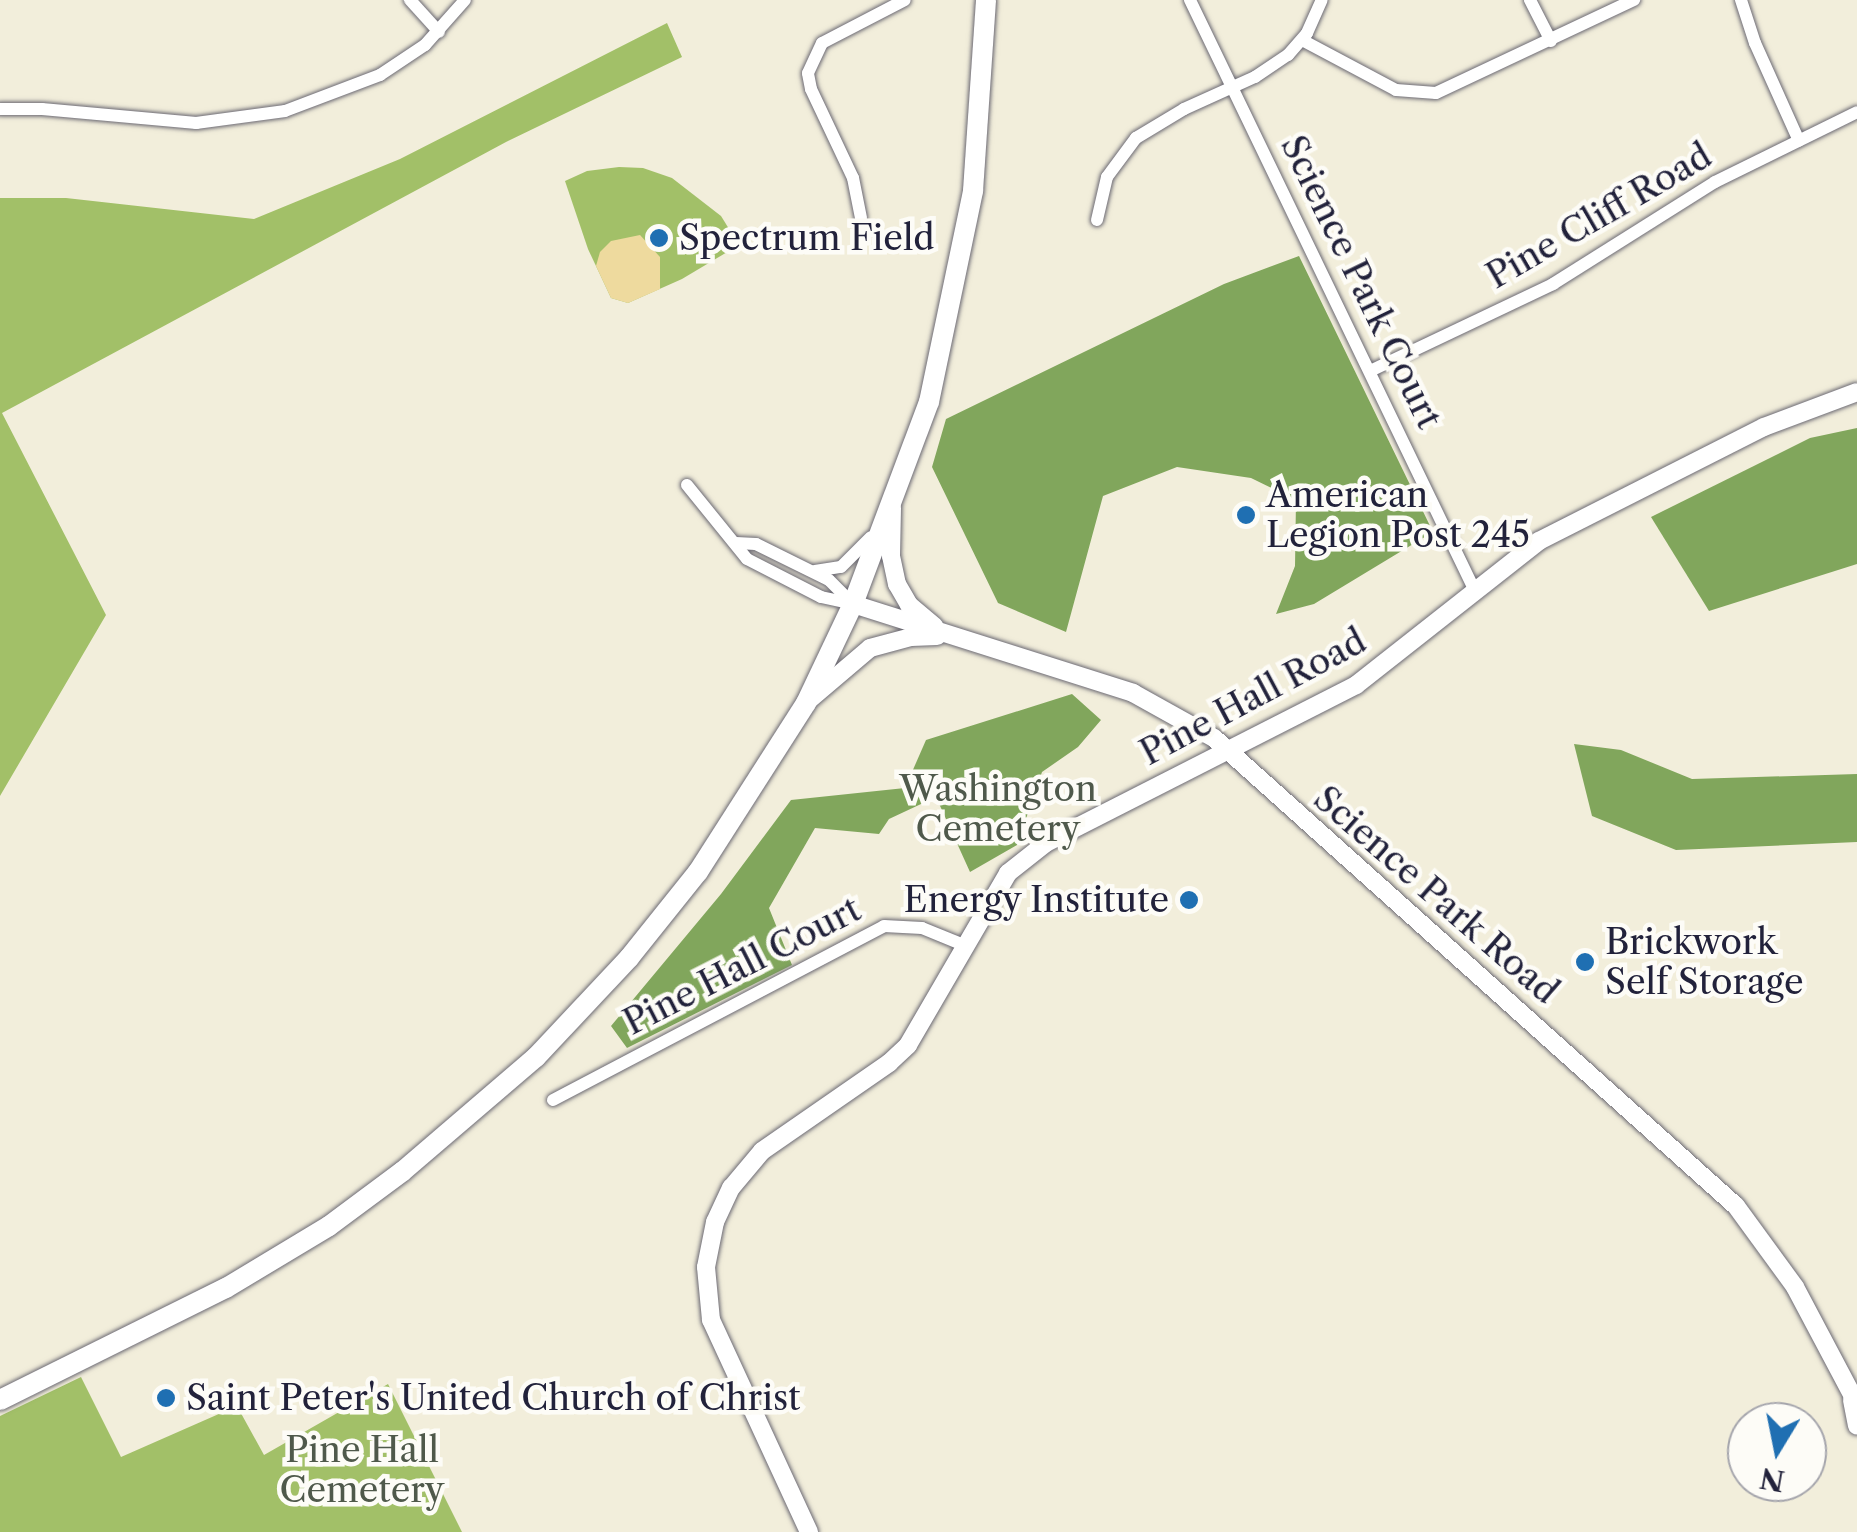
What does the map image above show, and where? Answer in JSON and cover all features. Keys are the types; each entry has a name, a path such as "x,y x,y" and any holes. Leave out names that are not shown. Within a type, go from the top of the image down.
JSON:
{"main road":[{"path":"0,1400 142,1332 267,1265 372,1194 500,1091 663,918 768,767 806,703 892,505 928,402 957,280 978,152 986,0"}],"street":[{"path":"410,0 439,32"},
{"path":"0,109 42,108 196,123 252,118 354,88 402,61 439,32 465,0"},
{"path":"862,218 853,178 810,89 808,73 822,43 905,0"},
{"name":"Science Park Court","path":"1190,0 1475,591"},
{"path":"1097,220 1107,177 1136,138 1184,109 1234,88 1288,55 1302,40 1322,0"},
{"path":"1530,0 1551,41"},
{"path":"1302,40 1383,84 1422,94 1462,84 1634,0"},
{"path":"1742,0 1755,44 1799,141"},
{"name":"Pine Cliff Road","path":"1370,370 1553,284 1714,182 1857,112"},
{"name":"Pine Hall Road","path":"809,1532 716,1336 706,1282 711,1235 731,1188 762,1151 877,1072 908,1045 996,891 1027,855 1356,685 1564,527 1764,426 1857,392"},
{"path":"687,485 746,559 821,597 852,604"},
{"path":"807,570 832,570 851,560 892,505"},
{"path":"892,505 892,564 902,595 924,619 957,637"},
{"path":"736,542 756,544 829,580 852,604"},
{"name":"Science Park Road","path":"852,604 1133,693 1230,752 1248,774 1385,896 1429,928 1736,1206 1795,1288 1855,1402 1857,1426"},
{"path":"806,703 870,648 911,637 957,637"},
{"name":"Pine Hall Court","path":"553,1100 884,926 922,928 966,946"}],"green space":[{"path":"667,23 682,57 506,142 2,413 106,615 0,796 0,198 66,198 254,219 400,159"},
{"name":"Spectrum Field","path":"643,168 672,178 721,216 739,245 682,279 628,303 611,298 588,249 565,181 587,171"},
{"path":"1299,256 1433,532 1314,604 1276,614 1295,566 1296,500 1251,478 1177,467 1103,496 1066,632 998,603 932,467 946,419 1224,284"},
{"path":"1857,428 1857,564 1709,611 1651,517 1810,438"},
{"name":"Washington Cemetery","path":"1072,694 1101,720 1078,747 1042,772 1017,845 970,872 936,797 889,819 879,834 815,828 769,908 792,965 627,1048 611,1026 721,894 791,800 905,788 926,740"},
{"path":"1574,744 1621,750 1692,779 1857,774 1857,842 1676,850 1592,816"},
{"name":"Pine Hall Cemetery","path":"81,1377 121,1457 237,1406 264,1455 388,1384 462,1532 0,1532 0,1416"}],"sand":[{"path":"640,235 660,257 660,289 628,303 611,298 596,266 600,252 611,241"}],"place":[{"name":"Spectrum Field","path":"659,238"},
{"name":"American Legion Post 245","path":"1246,515"},
{"name":"Energy Institute","path":"1189,900"},
{"name":"Brickwork Self Storage","path":"1585,962"},
{"name":"Saint Peter's United Church of Christ","path":"166,1398"}]}
